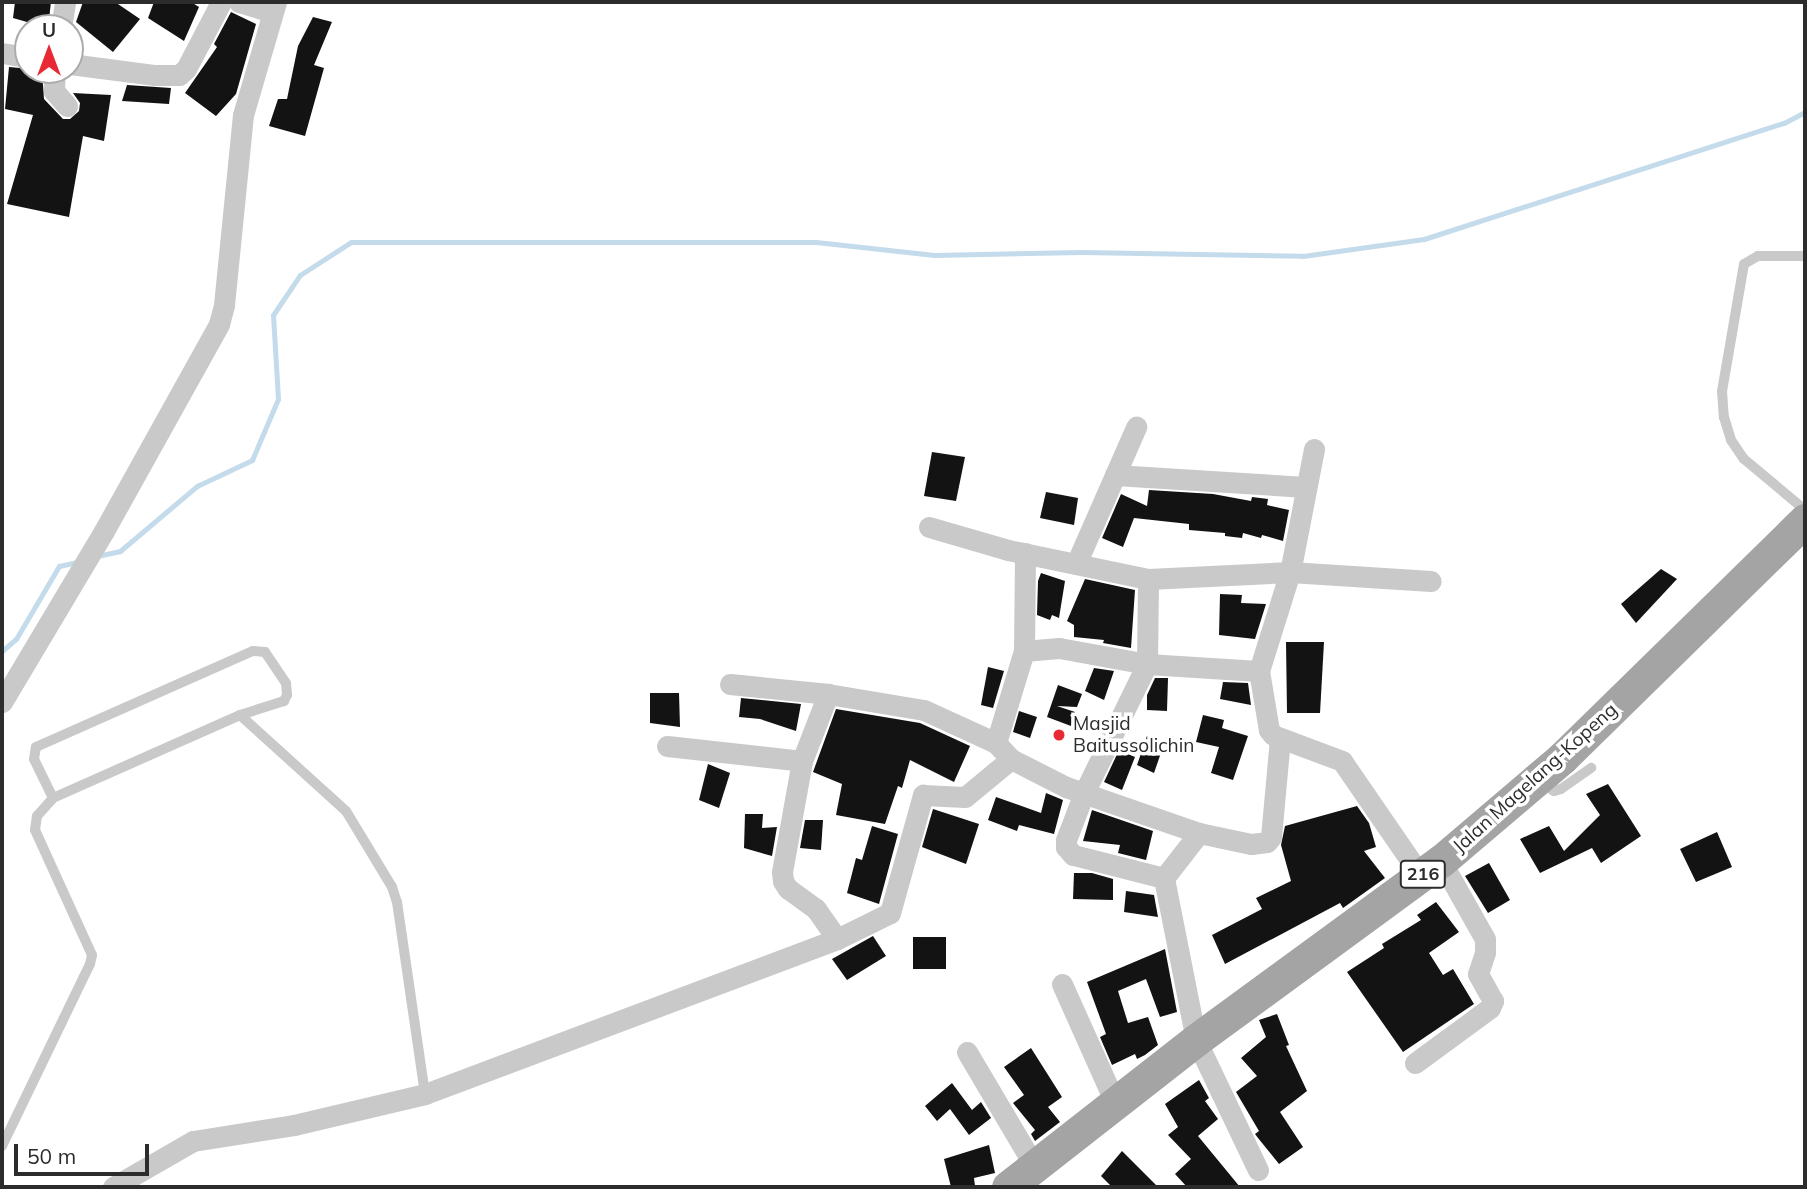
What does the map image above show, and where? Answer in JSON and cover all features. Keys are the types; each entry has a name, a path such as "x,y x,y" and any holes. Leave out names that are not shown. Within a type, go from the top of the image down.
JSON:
{"main road":[{"name":"Jalan Magelang-Kopeng","path":"1008,1187 1196,1040 1431,868 1572,749 1805,520"}],"street":[{"path":"84,66 155,75 179,75 186,69 221,2"},
{"path":"2,702 104,531 223,315 243,116 274,7 239,2"},
{"path":"54,84 54,91 67,106"},
{"path":"1076,564 1136,427"},
{"path":"1314,449 1290,572 1259,671 1269,730 1280,738 1342,761 1431,868 1485,939 1485,952 1478,974 1493,1001 1490,1008 1415,1063"},
{"path":"1115,475 1307,487"},
{"path":"929,527 1025,553 1148,579 1290,572 1431,581"},
{"path":"996,743 1024,651 1025,553"},
{"path":"1148,579 1147,664 1084,793 1066,840 1068,851 1164,878"},
{"path":"1024,651 1059,648 1147,664 1259,671"},
{"path":"730,684 828,694 923,710 996,743 1011,759 1084,793 1199,833 1251,844 1267,842 1271,837 1280,738"},
{"path":"828,694 802,761 783,881 788,889 816,909 837,939"},
{"path":"667,746 802,761"},
{"path":"113,1187 193,1141 294,1125 425,1094 775,965 837,939 890,913 923,795 965,797 1011,759"},
{"path":"1199,833 1164,878 1196,1040 1258,1170"},
{"path":"1062,984 1116,1105"},
{"path":"967,1052 1035,1167"}],"lane":[{"path":"1805,256 1758,256 1744,264 1723,391 1724,417 1731,440 1744,459 1805,510"},
{"path":"2,1146 92,955 35,830 37,816 53,798 240,715 284,701 287,695 286,683 265,652 253,651 36,747 34,759 53,798"},
{"path":"240,715 346,811 392,887 397,902 425,1094"},
{"path":"1537,778 1554,791 1591,768"}],"building":[{"path":"15,2 51,2 50,14 14,14 13,18"},
{"path":"83,2 115,2 140,19 113,52 84,28 84,14 79,14"},
{"path":"154,2 191,2 199,7 184,41 148,18"},
{"path":"231,12 256,24 236,94 216,116 185,93 217,47 214,44"},
{"path":"313,17 332,22 314,65 324,68 305,136 269,126 278,99 287,99 298,46"},
{"path":"9,67 14,67 14,84 43,84 44,99 63,119 70,119 79,111 80,103 73,93 111,95 104,141 83,136 69,217 7,204 33,115 5,109"},
{"path":"127,85 171,88 169,104 122,101"},
{"path":"932,452 965,457 956,501 924,496"},
{"path":"1149,490 1213,494 1251,501 1252,497 1268,499 1267,505 1289,510 1283,541 1243,533 1242,538 1225,536 1225,533 1189,530 1189,524 1134,518 1123,547 1102,538 1121,494 1147,506"},
{"path":"1046,492 1078,498 1074,525 1040,518"},
{"path":"1661,569 1677,579 1636,623 1621,604"},
{"path":"1041,573 1065,581 1059,618 1052,615 1050,620 1037,615 1038,581"},
{"path":"1085,579 1135,590 1131,648 1103,643 1104,640 1074,637 1074,625 1067,621"},
{"path":"1220,594 1242,595 1241,603 1266,604 1255,639 1219,635"},
{"path":"1286,642 1324,642 1320,713 1287,713"},
{"path":"988,667 1004,671 993,708 981,705"},
{"path":"1094,668 1114,671 1104,700 1085,691"},
{"path":"1155,678 1168,678 1167,711 1147,710 1147,695"},
{"path":"1223,682 1248,683 1251,705 1220,699"},
{"path":"1058,685 1082,694 1077,707 1057,706 1075,712 1071,726 1047,717"},
{"path":"650,693 679,693 680,727 650,723"},
{"path":"741,698 801,704 796,731 760,719 739,717"},
{"path":"836,709 920,723 970,746 954,782 910,760 902,788 898,786 885,824 836,815 842,784 813,772"},
{"path":"1019,711 1037,717 1030,738 1013,732"},
{"path":"1203,715 1224,720 1222,728 1248,736 1233,780 1211,773 1219,747 1196,742"},
{"path":"1147,736 1165,741 1154,773 1137,765"},
{"path":"1119,750 1135,757 1122,790 1104,782"},
{"path":"708,764 730,773 719,808 699,800"},
{"path":"1608,784 1641,836 1601,863 1592,848 1540,873 1520,839 1549,826 1564,851 1600,815 1586,794"},
{"path":"1046,793 1063,800 1054,834 1019,825 1017,831 988,820 996,797 1041,813"},
{"path":"1357,806 1369,823 1376,847 1364,851 1385,878 1343,908 1340,903 1225,964 1212,935 1262,909 1256,898 1291,881 1281,845 1285,826"},
{"path":"933,809 979,824 966,864 922,847"},
{"path":"1092,810 1153,831 1146,860 1118,853 1120,845 1083,841"},
{"path":"745,814 763,814 762,828 777,827 772,856 744,848"},
{"path":"805,820 823,820 821,850 800,848"},
{"path":"872,826 898,834 879,904 847,893 856,858 862,860"},
{"path":"1717,832 1732,867 1696,882 1680,849"},
{"path":"1489,863 1510,900 1488,913 1465,876"},
{"path":"1074,873 1092,873 1113,879 1113,900 1073,899"},
{"path":"1126,891 1154,895 1158,917 1124,912"},
{"path":"1436,902 1459,932 1429,953 1443,975 1453,969 1474,1004 1403,1052 1347,972 1384,948 1382,944 1421,920 1417,915"},
{"path":"873,936 886,956 847,980 832,959"},
{"path":"913,937 946,937 946,969 913,969"},
{"path":"1165,949 1177,1012 1160,1017 1146,979 1118,991 1128,1023 1148,1017 1158,1045 1137,1059 1135,1054 1112,1065 1100,1037 1106,1034 1087,982"},
{"path":"1277,1014 1289,1045 1286,1046 1307,1091 1280,1112 1303,1147 1279,1164 1255,1134 1259,1131 1236,1092 1257,1076 1241,1058 1266,1037 1259,1020"},
{"path":"1031,1048 1062,1097 1048,1107 1060,1122 1035,1141 1031,1134 1035,1130 1013,1103 1024,1095 1004,1067"},
{"path":"1199,1080 1209,1098 1205,1101 1218,1119 1198,1136 1240,1187 1187,1187 1175,1174 1191,1159 1168,1135 1178,1127 1165,1104"},
{"path":"952,1083 972,1110 981,1102 991,1118 969,1135 950,1109 937,1121 925,1106"},
{"path":"989,1145 995,1173 974,1178 975,1186 951,1187 944,1159"},
{"path":"1122,1151 1158,1187 1112,1187 1101,1176"}],"waterway":[{"path":"97,556 120,551 197,486 252,460 278,399 273,315 300,275 351,242 816,242 934,255 1081,252 1303,256 1424,239 1784,123 1805,112"},
{"path":"2,651 16,639 59,566 78,562"}],"place":[{"name":"Masjid Baitussolichin","path":"1059,735"}]}
